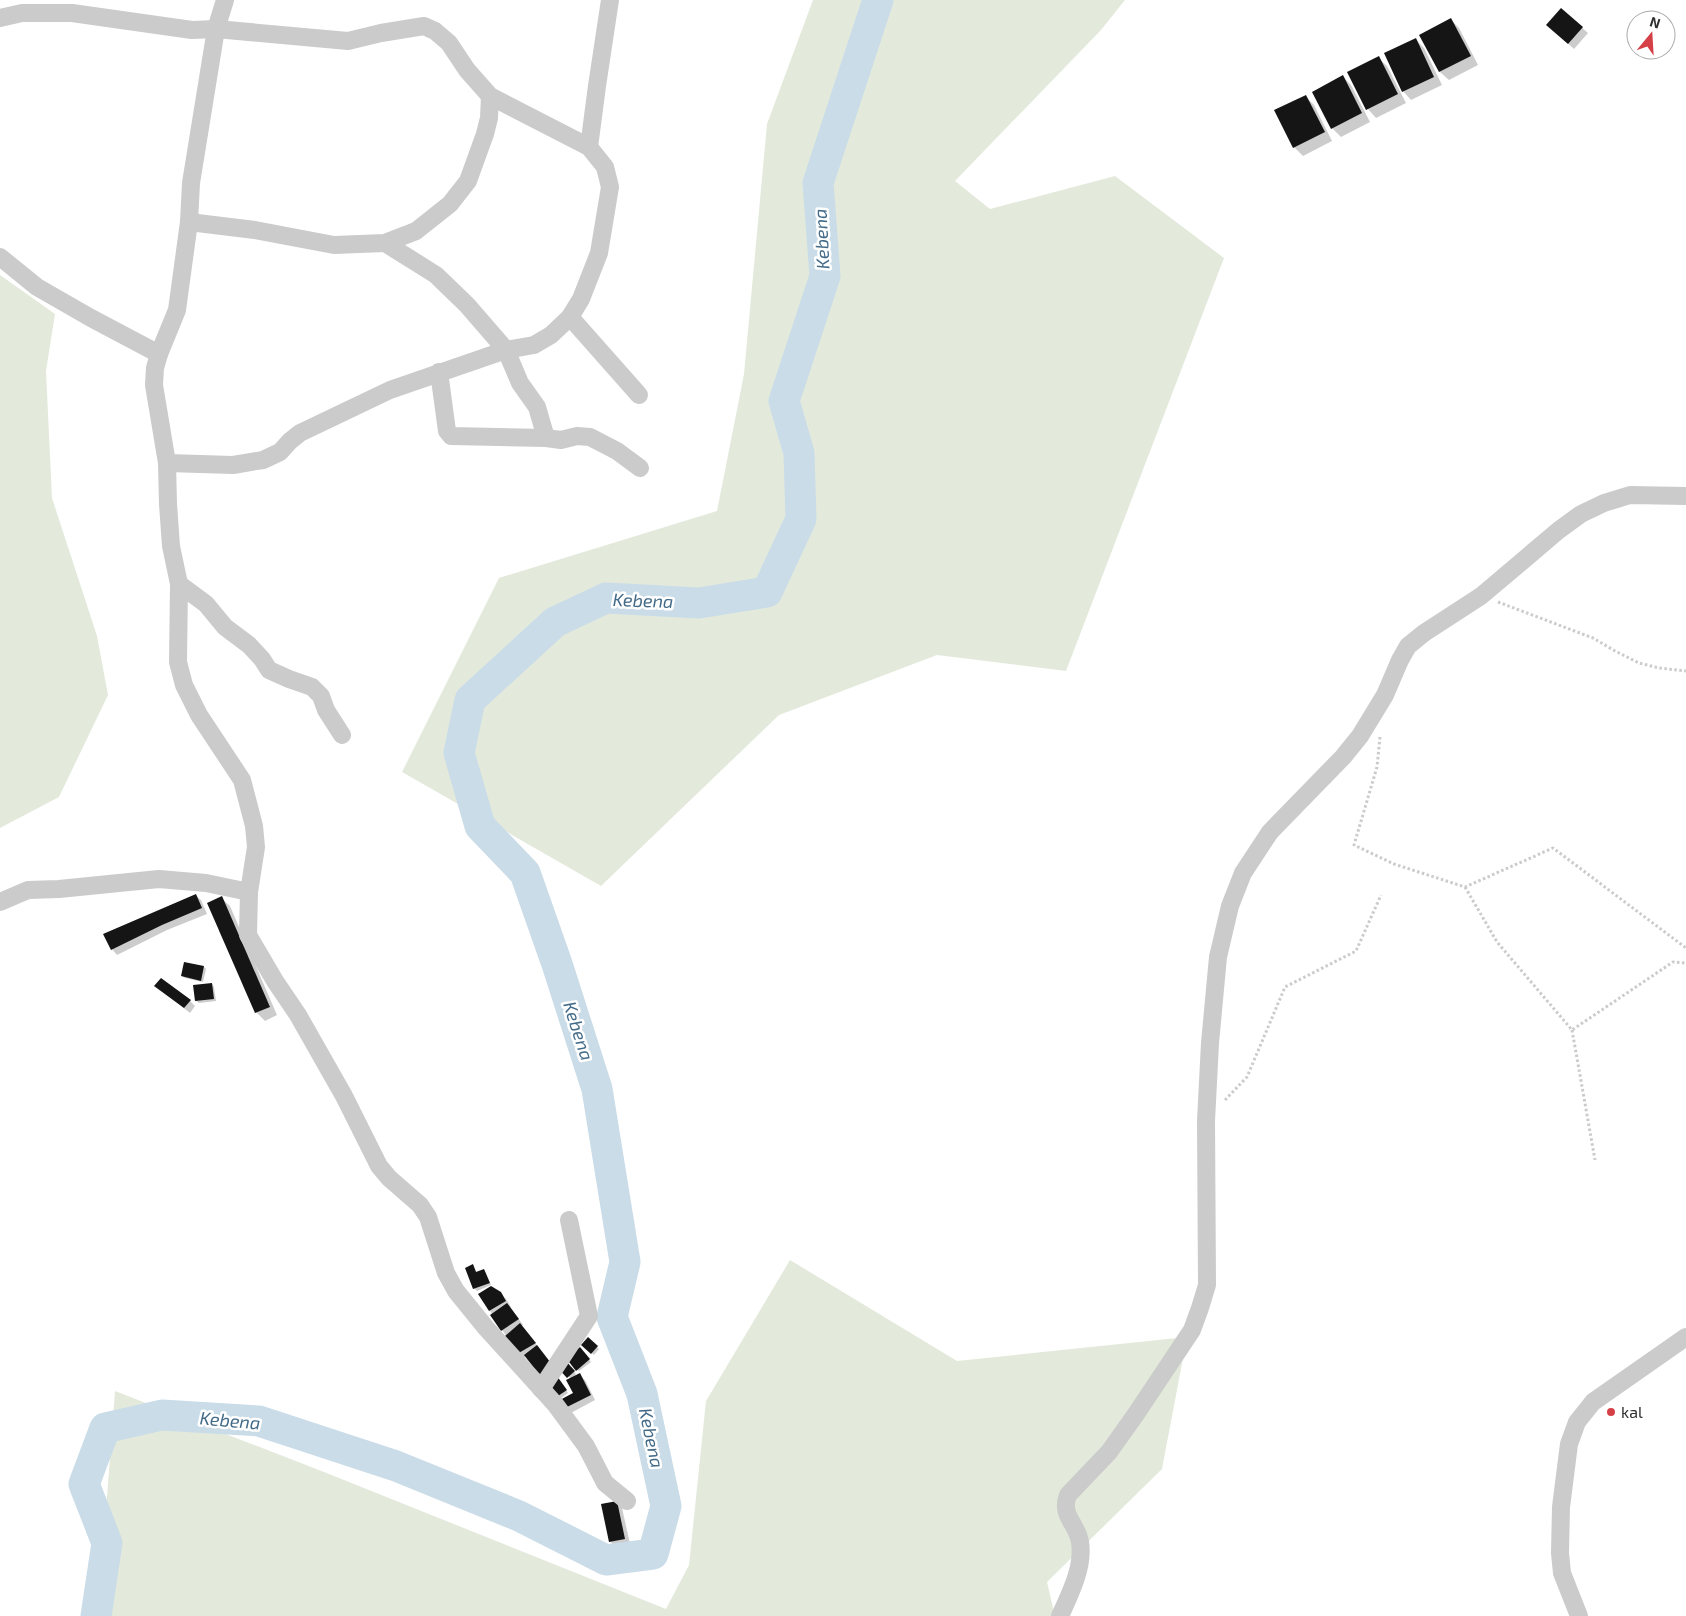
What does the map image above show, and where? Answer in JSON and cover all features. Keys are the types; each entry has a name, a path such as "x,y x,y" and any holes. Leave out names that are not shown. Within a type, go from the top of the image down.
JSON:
{"street":[{"path":"225,0 216,29 191,183 189,222 177,310 159,354 155,368 154,385 167,463 171,546 179,584 178,662 184,685 199,715 242,780 254,826 256,847 249,892 248,935 298,1015 344,1096 379,1166 389,1178 420,1204 428,1217 443,1265 456,1291 486,1328 555,1404 586,1446 605,1483 627,1501"},
{"path":"589,148 610,0"},
{"path":"0,18 22,13 72,13 192,30 216,29 348,41 424,26 435,31 449,43 467,70 490,96 589,148 605,167 610,187 599,253 585,291 570,317 551,335 534,345 506,350 390,390 300,433 280,452 263,460 233,465 167,463"},
{"path":"189,222 255,230 334,245 385,244 416,231 450,204 468,181 489,118 490,96"},
{"path":"385,244 436,276 467,305 506,350 520,383 537,407 546,438"},
{"path":"0,257 37,287 159,354"},
{"path":"570,317 639,395"},
{"path":"439,372 447,431 451,436 561,440 577,436 590,437 617,451 640,468"},
{"path":"1060,1616 1069,1596 1079,1562 1080,1542 1067,1515 1064,1504 1068,1495 1109,1452 1192,1330 1207,1285 1206,1121 1210,1043 1218,957 1230,906 1243,873 1270,832 1344,757 1360,736 1385,695 1408,646 1431,628 1481,596 1559,530 1581,514 1604,503 1630,495 1686,496"},
{"path":"179,584 206,604 225,627 249,645 269,670 289,680 312,687 321,696 326,710 342,735"},
{"path":"0,902 28,890 59,890 159,879 206,883 249,892"},
{"path":"541,1389 588,1316 568,1220"},
{"path":"1579,1616 1562,1573 1560,1553 1561,1507 1569,1444 1577,1422 1593,1402 1686,1337"}],"path":[{"path":"1481,596 1593,638 1639,663 1659,668 1686,671"},
{"path":"1381,731 1377,767 1354,845 1394,864 1465,887 1553,848 1686,948"},
{"path":"1465,887 1497,942 1572,1030 1595,1160"},
{"path":"1206,1121 1247,1077 1286,987 1356,951 1381,895"},
{"path":"1572,1030 1673,962 1686,963"}],"shaded area":[{"path":"813,0 1125,0 1101,30 955,181 990,209 1115,176 1224,258 1066,671 937,655 779,715 601,886 402,772 499,578 717,511 744,374 767,124"},
{"path":"0,275 55,314 46,371 52,498 97,636 108,695 59,797 0,828"},
{"path":"790,1260 957,1361 1187,1337 1162,1469 1047,1582 1055,1616 98,1616 115,1391 324,1472 666,1609 689,1565 706,1401"}],"building":[{"path":"1561,8 1583,27 1568,44 1546,25"},
{"path":"1451,18 1471,56 1439,72 1419,35"},
{"path":"1416,38 1434,77 1402,92 1384,53"},
{"path":"1379,56 1398,94 1366,110 1347,72"},
{"path":"1343,75 1362,113 1331,129 1312,92"},
{"path":"1306,95 1325,132 1293,148 1274,110"},
{"path":"196,894 202,908 111,950 103,934"},
{"path":"222,896 270,1007 255,1013 207,903"},
{"path":"184,962 204,966 201,981 181,976"},
{"path":"161,978 191,1000 184,1008 154,986"},
{"path":"212,983 214,999 195,1001 193,985"},
{"path":"473,1264 476,1272 484,1269 490,1283 473,1289 465,1268"},
{"path":"491,1286 501,1292 506,1301 489,1311 478,1294"},
{"path":"507,1303 519,1319 501,1331 490,1315"},
{"path":"520,1323 536,1343 517,1354 505,1336"},
{"path":"588,1337 598,1346 591,1354 581,1345"},
{"path":"537,1345 554,1367 541,1377 524,1355"},
{"path":"580,1347 590,1359 576,1371 566,1358"},
{"path":"565,1360 575,1371 567,1378 557,1367"},
{"path":"580,1373 591,1395 563,1409 558,1401 573,1393 566,1380"},
{"path":"557,1376 567,1390 558,1396 548,1382"},
{"path":"617,1501 625,1539 609,1542 601,1504"}],"waterway":[{"name":"Kebena","path":"96,1616 107,1543 84,1484 105,1428 162,1415 259,1421 396,1466 519,1516 606,1560 653,1554 666,1506 642,1394 612,1317 625,1262 597,1089 557,964 525,873 480,826 459,753 470,700 555,622 606,598 699,603 767,592 801,519 799,453 784,401 825,276 818,183 878,0"}],"place":[{"name":"kal","path":"1611,1412"}]}
